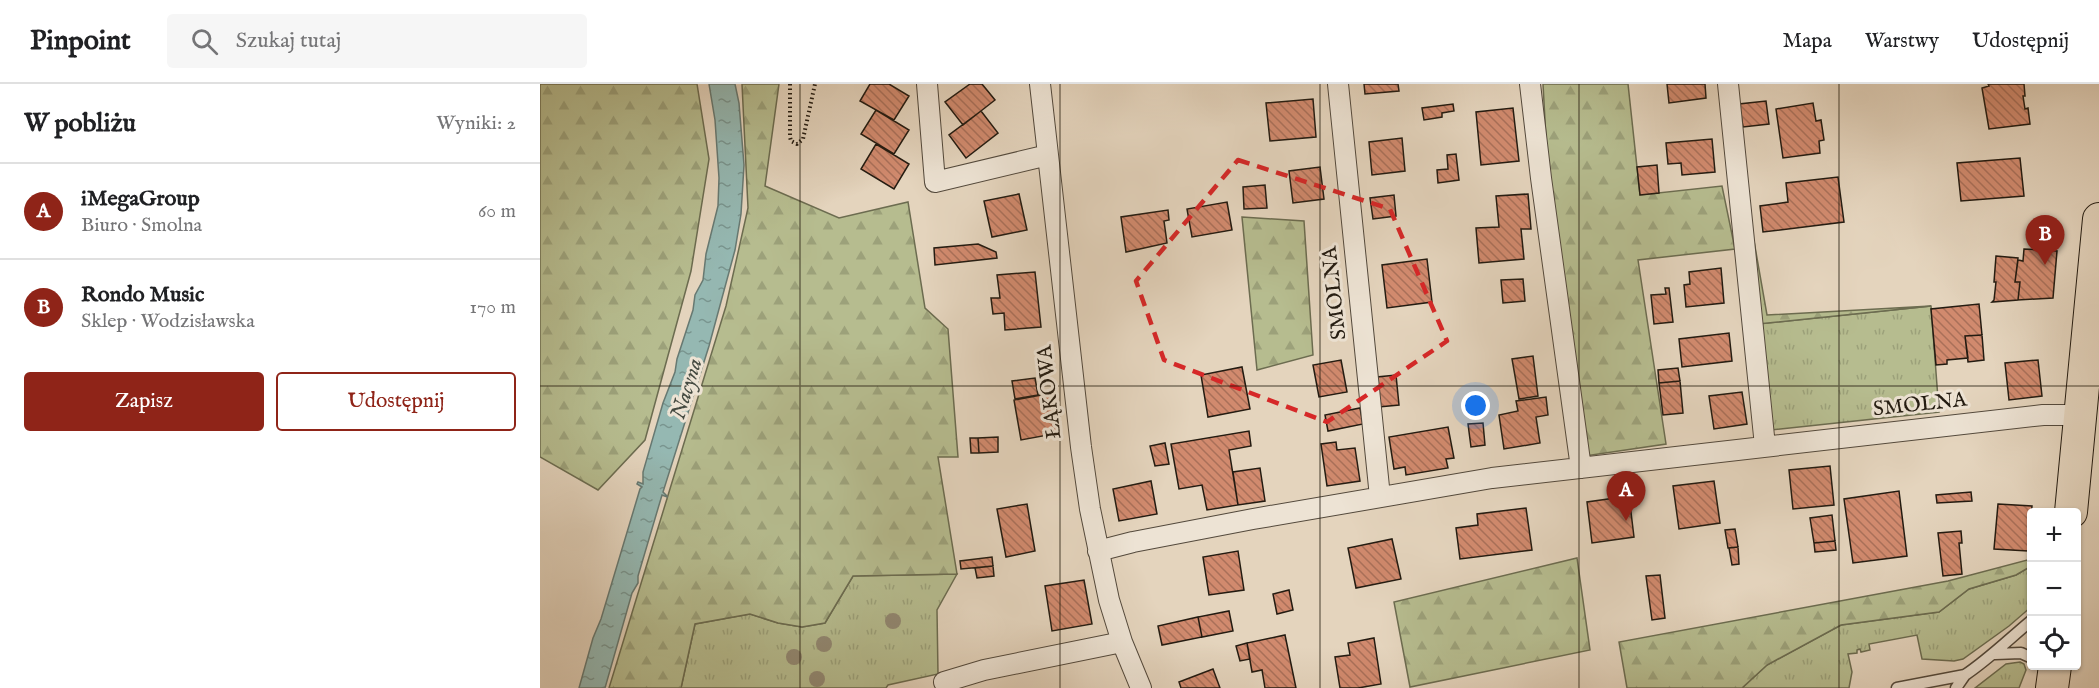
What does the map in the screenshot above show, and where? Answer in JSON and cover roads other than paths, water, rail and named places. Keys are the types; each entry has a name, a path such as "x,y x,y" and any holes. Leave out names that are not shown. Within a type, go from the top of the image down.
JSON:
{"main road":[{"path":"2072,508 2086,427 2099,219"}],"street":[{"path":"927,84 935,182 1048,155"},
{"name":"ŁĄKOWA","path":"1040,84 1081,447 1098,551 1108,600 1141,688"},
{"name":"SMOLNA","path":"1338,84 1380,496"},
{"path":"1530,84 1542,190 1581,468"},
{"path":"1728,84 1765,446"},
{"name":"SMOLNA","path":"1098,551 1132,542 1380,496 1492,478 2043,415 2086,427"},
{"path":"944,682 984,670 1122,642"}],"lane":[{"path":"1956,688 1965,675 1995,654 2011,636 2027,623"},
{"path":"1995,654 2021,653 2027,656"},
{"path":"1897,688 1965,675"}],"water":[{"name":"Nacyna","path":"709,84 735,84 739,103 744,165 741,214 735,250 709,346 663,492 667,497 662,495 638,576 638,583 632,593 605,688 579,688 642,487 637,484 638,482 643,484 643,472 663,403 675,372 693,310 695,295 703,280 706,254 718,206 719,178 715,120"}],"place":[{"name":"Rondo Music","path":"2045,265"},
{"name":"iMegaGroup","path":"1626,521"}]}
